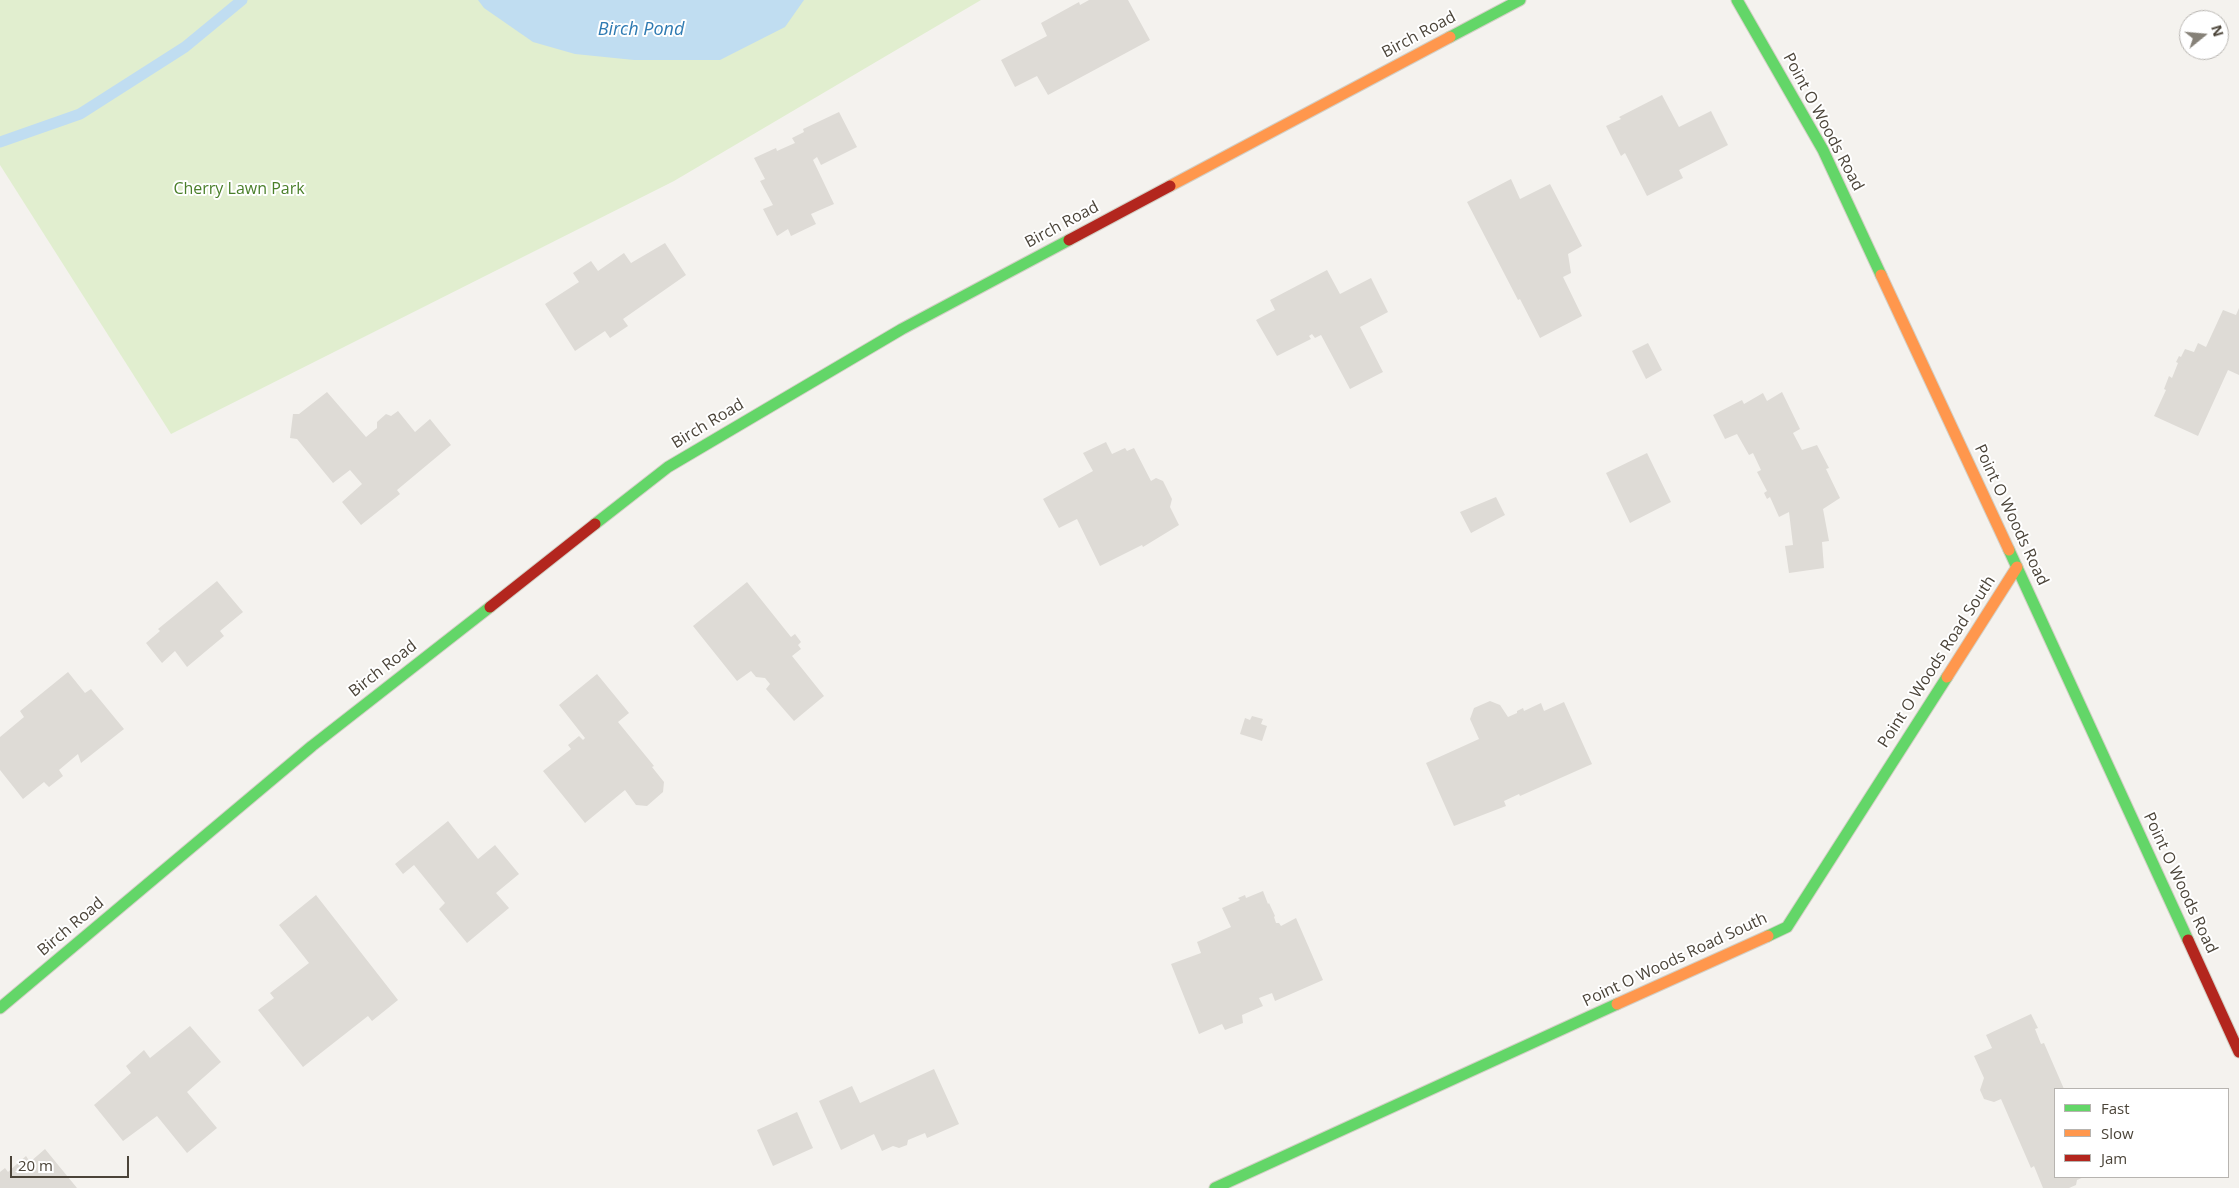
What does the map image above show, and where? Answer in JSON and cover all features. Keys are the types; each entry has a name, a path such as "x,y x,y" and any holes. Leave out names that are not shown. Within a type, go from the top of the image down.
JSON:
{"street":[{"name":"Birch Road","path":"0,1008 312,746 668,466 902,329 1520,0"},
{"name":"Point O Woods Road","path":"1737,0 1824,150 2018,566 2239,1052"},
{"name":"Point O Woods Road South","path":"1215,1188 1787,927 2018,566"}],"green space":[{"name":"Cherry Lawn Park","path":"0,0 981,0 674,181 171,434 0,165"}],"water":[{"name":"Birch Pond","path":"478,0 804,0 785,27 720,60 634,60 575,54 533,42 484,8"}],"building":[{"path":"1089,0 1128,0 1150,40 1048,95 1037,76 1015,87 1001,60 1047,36 1041,23 1079,2 1080,5"},
{"path":"1662,95 1679,127 1711,111 1728,145 1679,170 1683,178 1647,196 1625,153 1621,156 1606,126 1621,119 1619,117"},
{"path":"839,112 857,147 821,165 817,157 813,160 834,204 811,214 816,224 791,236 788,229 777,236 763,209 773,205 760,181 765,179 754,158 776,148 777,151 795,143 792,138 804,132 803,129"},
{"path":"1511,179 1520,199 1550,184 1582,246 1568,254 1571,273 1563,277 1582,316 1540,338 1467,202"},
{"path":"665,243 686,275 623,319 628,326 610,338 605,331 575,351 545,304 579,282 573,273 591,261 598,271 624,253 631,263"},
{"path":"1327,270 1340,294 1371,278 1388,312 1360,327 1383,372 1350,389 1321,335 1315,338 1312,334 1309,336 1311,339 1277,356 1256,320 1275,310 1270,300"},
{"path":"2239,308 2239,375 2228,370 2198,436 2154,416 2166,390 2164,389 2169,376 2172,378 2179,356 2181,357 2185,349 2194,352 2198,343 2206,347 2223,310 2236,315"},
{"path":"1648,343 1662,370 1646,379 1632,351"},
{"path":"327,392 366,437 377,428 377,422 386,414 391,416 398,411 415,432 430,419 451,445 397,490 400,494 361,525 342,502 362,484 350,470 333,483 297,439 290,438 293,414 299,414"},
{"path":"1782,392 1800,429 1793,433 1802,450 1817,445 1829,468 1826,469 1840,498 1823,509 1829,541 1822,542 1824,568 1789,573 1785,546 1793,545 1789,512 1779,517 1770,497 1767,499 1764,493 1767,491 1757,472 1761,470 1753,453 1749,455 1737,434 1725,439 1713,415 1742,400 1744,404 1763,393 1767,401"},
{"path":"1106,442 1112,454 1125,448 1127,451 1134,448 1151,481 1156,478 1163,481 1172,499 1170,507 1179,525 1143,547 1142,545 1100,566 1077,519 1059,528 1043,499 1093,471 1083,453"},
{"path":"1647,453 1671,502 1630,523 1606,473"},
{"path":"1496,497 1505,515 1471,533 1460,512"},
{"path":"217,581 243,612 220,631 224,636 187,667 175,651 162,663 146,643 160,631 158,629"},
{"path":"747,582 791,637 795,634 801,642 798,645 801,649 792,656 824,696 794,721 766,689 770,684 765,678 756,677 751,671 737,681 693,626"},
{"path":"68,672 85,693 91,689 124,729 81,763 78,754 59,770 63,776 49,787 44,782 23,799 0,770 0,737 24,717 20,711"},
{"path":"597,674 629,713 618,722 654,766 652,767 664,782 663,792 647,806 636,805 625,790 585,823 543,771 571,749 568,745 579,736 583,740 585,738 559,705"},
{"path":"1490,701 1500,705 1508,717 1523,708 1524,711 1541,703 1544,711 1564,702 1592,764 1520,796 1519,794 1504,801 1506,806 1454,826 1426,763 1479,739 1470,719 1474,708"},
{"path":"1252,716 1263,719 1261,724 1267,726 1262,741 1240,734 1245,718 1250,720"},
{"path":"448,821 478,859 495,845 519,874 496,893 509,908 467,943 439,909 445,903 414,865 403,874 395,864"},
{"path":"1263,891 1275,916 1276,923 1279,923 1281,926 1296,918 1323,980 1275,1001 1272,993 1259,998 1263,1006 1242,1015 1243,1023 1225,1030 1222,1024 1199,1034 1171,964 1201,953 1197,942 1231,927 1222,908 1240,900 1238,898 1245,895 1246,898"},
{"path":"316,895 398,1000 372,1021 368,1016 303,1067 258,1010 274,998 270,993 309,963 279,925"},
{"path":"2031,1014 2038,1028 2035,1029 2041,1044 2044,1043 2064,1088 2054,1088 2054,1178 2082,1178 2077,1180 2076,1185 2069,1188 2043,1188 2034,1166 2031,1168 2001,1099 1994,1102 1984,1099 1980,1090 1984,1078 1974,1056 1992,1048 1986,1035"},
{"path":"190,1026 221,1062 187,1092 217,1128 187,1153 157,1116 123,1141 94,1105 131,1073 126,1066 144,1050 150,1058"},
{"path":"934,1069 959,1124 927,1138 925,1133 908,1140 907,1145 899,1148 893,1146 882,1151 874,1134 841,1150 819,1101 852,1086 860,1103"},
{"path":"797,1112 813,1148 773,1166 757,1130"},
{"path":"45,1149 77,1188 0,1188 0,1172 5,1168 8,1172 26,1156 30,1162"}],"waterway":[{"path":"0,142 80,114 185,47 242,0"}],"traffic: fast":[{"path":"1450,37 1520,0"},
{"path":"1737,0 1823,150 1881,275"},
{"path":"595,524 668,467 902,329 1069,240"},
{"path":"2009,550 2188,940"},
{"path":"0,1008 312,746 490,607"},
{"path":"1768,936 1787,927 1947,677"},
{"path":"1215,1188 1617,1004"}],"traffic: slow":[{"path":"1170,186 1450,37"},
{"path":"1881,275 2009,550"},
{"path":"1947,677 2017,567"},
{"path":"1617,1004 1768,936"}],"traffic: jam":[{"path":"1069,240 1170,186"},
{"path":"490,607 595,524"},
{"path":"2188,940 2239,1052"}]}
